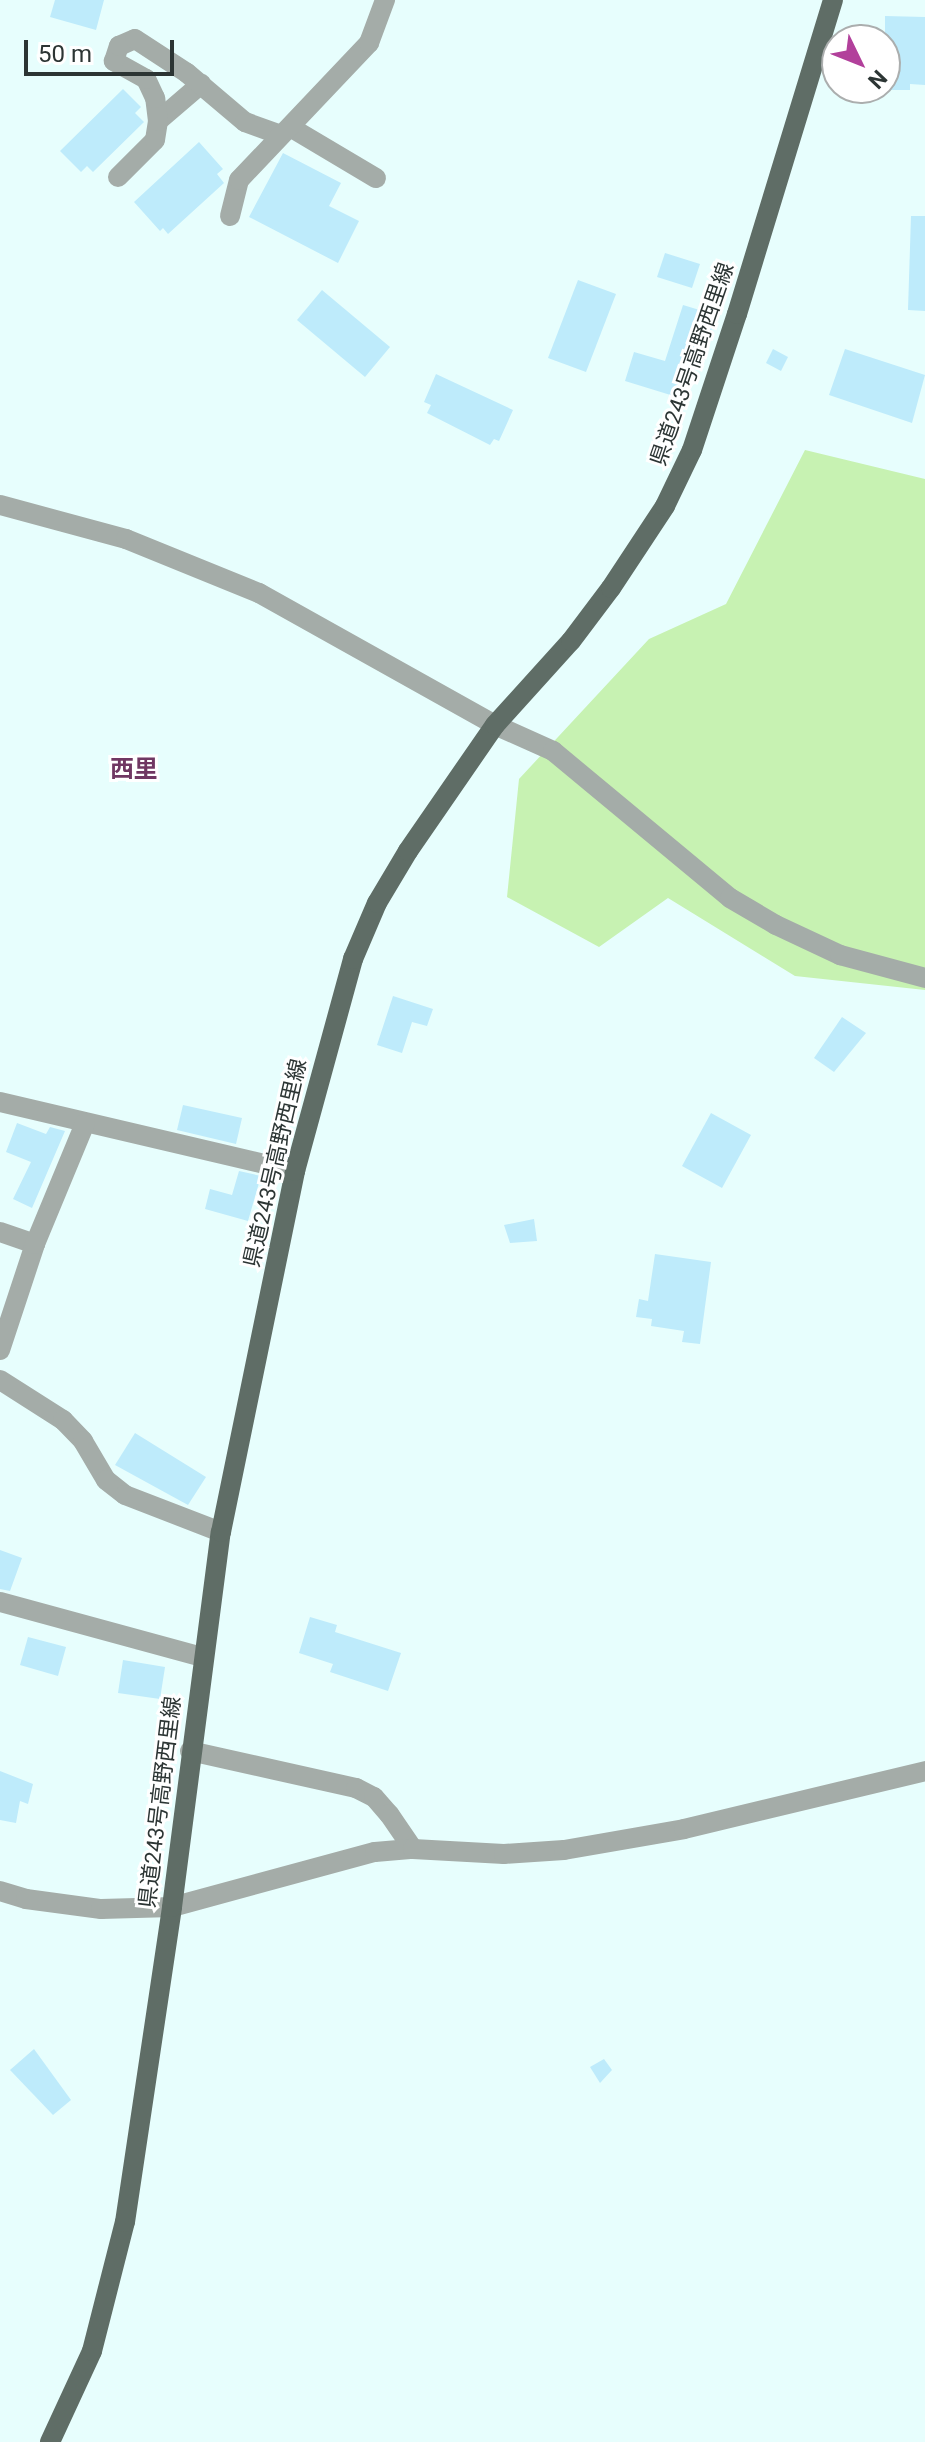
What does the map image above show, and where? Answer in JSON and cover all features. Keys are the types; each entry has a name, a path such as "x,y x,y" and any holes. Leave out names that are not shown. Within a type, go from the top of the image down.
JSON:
{"main road":[{"name":"県道243号高野西里線","path":"50,2442 92,2351 125,2222 172,1907 221,1532 295,1171 353,959 377,903 408,851 495,725 571,641 611,588 665,506 692,450 833,0"}],"street":[{"path":"230,216 239,180 369,43 385,0"},
{"path":"118,177 155,140 158,121 155,98 146,79 114,61 119,46 135,39 201,84 245,122 286,131 376,178"},
{"path":"158,121 201,84"},
{"path":"0,505 126,539 259,593 495,725 553,751 730,898 776,925 840,955 925,978"},
{"path":"0,1102 295,1171"},
{"path":"0,1350 35,1244 85,1123"},
{"path":"0,1232 35,1244"},
{"path":"0,1380 63,1420 83,1441 106,1480 125,1495 221,1532"},
{"path":"0,1602 203,1657"},
{"path":"190,1751 356,1788 374,1797 413,1849"},
{"path":"0,1891 26,1899 101,1909 172,1907 361,1856 413,1849 504,1854 564,1850 684,1829 925,1771"}],"green space":[{"path":"805,450 925,479 925,990 795,976 668,898 599,947 507,897 519,779 649,639 726,604"}],"building":[{"path":"55,0 104,0 96,30 50,17"},
{"path":"885,16 925,17 925,85 910,84 910,90 901,90 901,24 885,24"},
{"path":"123,89 141,107 135,113 144,122 93,172 87,166 81,172 60,151"},
{"path":"199,142 223,169 217,174 224,183 168,234 163,228 160,231 134,202"},
{"path":"283,153 341,183 329,206 359,221 338,263 249,217"},
{"path":"911,216 925,216 925,311 908,310"},
{"path":"665,253 700,264 692,288 657,277"},
{"path":"578,280 616,294 586,372 548,358"},
{"path":"322,290 390,347 365,377 297,320"},
{"path":"683,305 716,315 702,360 690,356 677,397 625,381 634,352 665,361"},
{"path":"773,349 788,357 781,371 766,363"},
{"path":"845,349 925,375 912,423 829,395"},
{"path":"436,374 513,410 499,441 494,439 490,445 427,413 431,405 424,402"},
{"path":"393,996 433,1009 427,1026 412,1022 402,1053 377,1045"},
{"path":"842,1017 866,1033 834,1072 814,1058"},
{"path":"183,1105 242,1118 236,1144 177,1130"},
{"path":"711,1113 751,1135 722,1188 682,1166"},
{"path":"17,1123 46,1134 50,1127 65,1131 32,1208 13,1199 31,1162 6,1152"},
{"path":"239,1171 261,1176 248,1221 205,1209 210,1189 232,1195"},
{"path":"534,1219 537,1241 510,1243 504,1225"},
{"path":"655,1254 711,1262 700,1344 682,1342 684,1331 651,1326 652,1319 636,1317 639,1299 648,1301"},
{"path":"135,1433 206,1477 188,1505 115,1465"},
{"path":"0,1550 22,1558 10,1591 0,1589"},
{"path":"310,1617 337,1625 335,1632 401,1653 388,1691 330,1672 333,1664 299,1653"},
{"path":"28,1637 66,1647 58,1676 20,1665"},
{"path":"123,1660 165,1667 160,1699 118,1693"},
{"path":"0,1771 33,1784 28,1804 20,1801 16,1823 0,1820"},
{"path":"34,2049 71,2100 53,2115 10,2070"},
{"path":"604,2059 612,2070 600,2083 590,2067"}],"district":[{"name":"西里","path":"134,770"}]}
